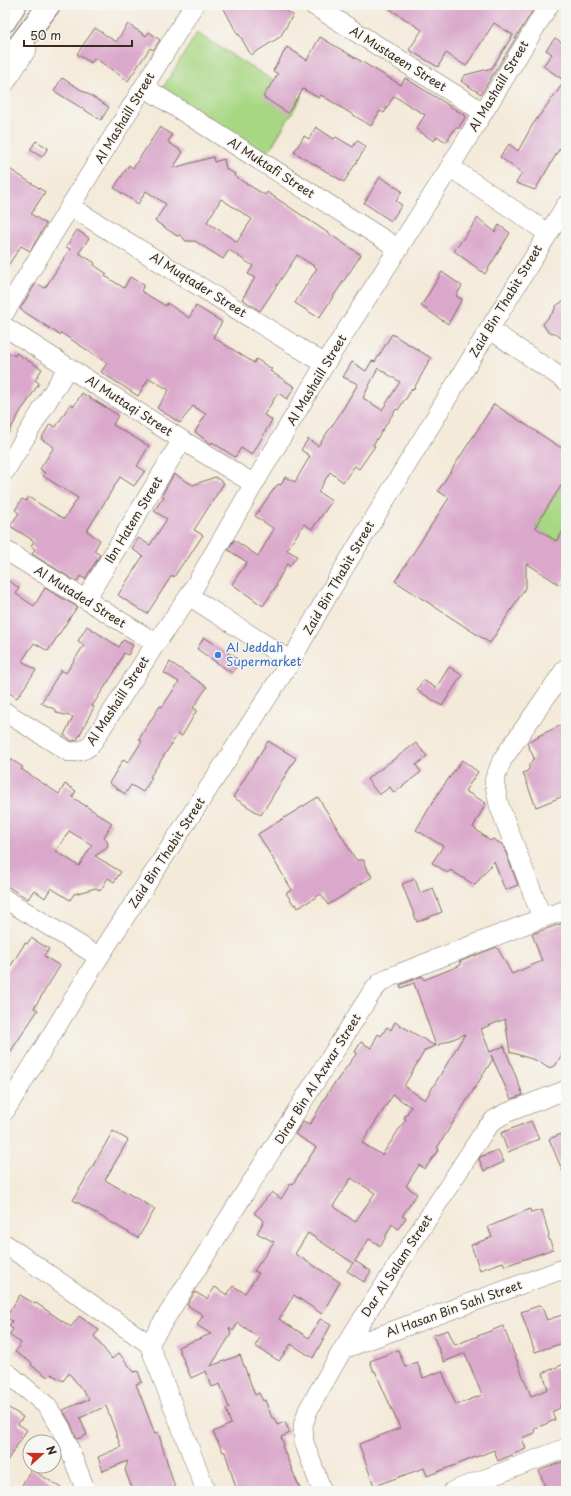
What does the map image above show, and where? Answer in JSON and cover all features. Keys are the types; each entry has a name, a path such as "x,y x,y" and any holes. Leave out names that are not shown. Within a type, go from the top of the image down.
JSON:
{"highway":[{"path":"5,20 15,5"},
{"path":"5,64 49,5"}],"street":[{"path":"5,83 56,5"},
{"name":"Al Mashaill Street","path":"5,312 194,5"},
{"name":"Al Mustaeen Street","path":"313,5 483,112"},
{"name":"Al Mashaill Street","path":"5,712 69,752 84,750 90,746 156,643 189,596 325,364 450,167 549,5"},
{"name":"Al Muktafi Street","path":"144,87 398,249"},
{"path":"450,167 548,233"},
{"name":"Zaid Bin Thabit Street","path":"5,1111 99,957 291,661 321,607 566,205"},
{"name":"Al Muqtader Street","path":"70,207 325,364"},
{"name":"Al Muttaqi Street","path":"5,327 254,484"},
{"path":"490,329 566,381"},
{"path":"5,471 68,367"},
{"name":"Ibn Hatem Street","path":"86,600 182,440"},
{"name":"Al Mutaded Street","path":"5,550 156,643"},
{"path":"189,596 291,661"},
{"path":"542,918 499,805 494,781 502,760 566,668"},
{"path":"6,902 99,957"},
{"name":"Dirar Bin Al Azwar Street","path":"149,1344 372,992 380,983 390,977 566,910"},
{"name":"Dar Al Salam Street","path":"322,1491 304,1442 303,1425 308,1410 343,1349 485,1130 494,1120 506,1113 566,1090"},
{"path":"5,1244 149,1344 206,1491"},
{"name":"Al Hasan Bin Sahl Street","path":"343,1349 566,1268"},
{"path":"5,1372 10,1374 47,1406 61,1428 86,1491"},
{"path":"453,1491 566,1448"}],"green space":[{"path":"197,33 301,98 267,154 162,89"},
{"path":"563,483 566,485 566,527 556,541 535,527"}],"building":[{"path":"222,5 276,5 293,15 280,37 251,55 239,34 238,35"},
{"path":"384,5 536,5 481,94 461,81 465,75 492,68 513,35 494,23 466,66 446,53 438,67 409,50 422,30"},
{"path":"128,24 146,36 149,32 160,40 153,50 150,48 128,81 95,58 91,63 77,54 95,28 116,42"},
{"path":"320,37 401,85 405,78 466,116 458,129 456,127 446,142 437,136 434,141 416,129 425,115 394,96 384,113 380,111 371,126 321,95 319,98 303,89 288,113 263,97 278,74 273,71 287,47 307,60"},
{"path":"555,38 566,45 566,138 535,190 516,183 522,173 500,157 509,144 518,151 533,124 565,81 543,66 552,54 546,50"},
{"path":"62,78 109,107 101,120 54,91"},
{"path":"160,127 172,135 168,142 183,152 173,168 213,157 214,162 224,159 226,169 235,174 234,176 265,195 267,192 361,255 319,318 295,303 317,268 297,255 260,311 242,299 255,278 248,274 253,266 229,250 223,259 195,241 186,241 180,235 177,236 155,221 166,204 146,191 138,204 114,188 129,165 133,168","holes":["221,199 252,219 237,242 207,222"]},
{"path":"316,127 334,139 336,137 353,147 357,140 366,147 344,182 294,152 304,136 309,139"},
{"path":"36,141 48,148 42,157 30,150"},
{"path":"5,166 45,192 31,214 46,224 30,251 21,246 5,270"},
{"path":"380,177 402,191 396,201 402,205 391,221 364,203"},
{"path":"478,218 495,232 499,225 510,233 485,274 454,251"},
{"path":"77,230 89,238 79,253 95,263 94,265 107,274 105,276 124,288 130,277 144,285 141,291 166,306 167,303 189,318 196,306 222,322 213,337 254,363 256,359 272,369 270,371 295,387 287,399 278,393 264,415 272,420 252,455 241,448 235,457 212,442 211,444 195,432 206,414 193,406 180,423 157,408 169,390 149,378 138,396 101,372 107,363 61,333 60,335 20,309 36,283 45,288 70,249 66,247"},
{"path":"442,272 462,286 456,296 462,299 448,324 421,306"},
{"path":"566,299 566,342 555,333 548,332 543,324 554,311 556,306"},
{"path":"392,334 431,358 413,390 412,388 398,410 396,409 373,445 375,446 359,469 355,466 343,482 330,472 318,492 332,501 312,529 304,524 287,550 297,556 290,566 287,564 276,584 277,585 263,606 232,584 247,562 228,550 234,540 258,556 274,529 255,516 276,486 279,484 281,485 285,477 295,482 310,456 301,450 308,439 318,446 336,420 358,384 343,377 352,362 366,371 372,361 375,362","holes":["378,368 400,382 382,410 363,398"]},
{"path":"10,353 15,356 16,353 42,369 35,380 39,383 23,407 5,439 5,362"},
{"path":"82,393 118,415 113,425 149,446 137,466 145,471 134,486 120,477 87,531 100,540 94,551 100,555 85,579 80,576 77,582 32,554 35,549 31,546 34,541 10,526 19,513 15,510 22,499 26,501 28,497 64,519 78,498 43,476 45,473 40,469 54,447 41,439 50,424 56,427 70,404 74,406"},
{"path":"494,404 566,451 566,478 535,527 556,541 566,527 566,576 560,585 526,563 526,585 524,590 490,643 395,581 449,498 438,491"},
{"path":"174,474 193,485 215,477 224,483 194,530 203,535 174,577 172,575 147,614 118,595 143,556 132,549 138,538 150,545 167,519 154,511 164,496 162,495"},
{"path":"9,581 19,588 16,594 34,606 45,588 77,607 48,651 34,643 22,661 36,670 17,698 5,690 5,587"},
{"path":"87,626 119,647 123,640 133,645 128,655 124,653 114,673 92,706 94,707 77,740 72,741 64,735 73,717 57,713 56,710 41,703 61,670 66,673 84,645 78,641"},
{"name":"Al Jeddah Supermarket","path":"204,637 240,661 232,673 197,649"},
{"path":"170,662 207,687 193,708 197,710 182,736 178,734 150,777 152,778 143,792 131,785 125,794 109,783 123,760 128,763 142,741 139,739 160,706 162,707 179,682 164,673"},
{"path":"449,667 462,675 442,706 417,690 423,680 436,688"},
{"path":"566,723 566,795 536,807 523,773 529,770 529,765 534,758 527,743 539,737 538,736"},
{"path":"268,741 296,758 261,815 233,797"},
{"path":"416,743 427,756 416,765 421,772 394,793 390,787 379,795 367,779"},
{"path":"5,756 23,767 21,769 59,794 65,784 76,791 72,797 112,823 104,837 108,843 107,848 95,856 121,872 114,882 108,878 100,891 96,888 74,894 70,900 51,888 45,898 34,890 28,899 5,885","holes":["69,831 92,845 79,866 56,851"]},
{"path":"462,760 478,772 465,791 486,803 473,827 490,841 493,839 503,845 518,885 505,890 494,861 475,885 450,870 448,873 432,863 443,846 416,830 439,792"},
{"path":"318,797 356,860 364,860 365,866 372,877 328,905 321,894 298,908 296,904 294,905 286,893 292,890 258,834"},
{"path":"415,879 420,893 433,888 442,912 417,922 402,884"},
{"path":"566,922 566,1048 555,1066 548,1068 538,1061 510,1052 505,1019 481,1029 490,1052 504,1046 523,1095 511,1099 493,1059 437,1148 439,1149 425,1169 419,1165 406,1186 417,1194 402,1216 406,1218 398,1229 392,1224 381,1246 369,1239 355,1261 371,1271 364,1282 347,1271 353,1263 308,1233 295,1254 340,1282 322,1314 294,1295 279,1319 309,1338 320,1319 331,1325 313,1358 291,1344 279,1361 255,1346 260,1338 238,1323 233,1331 229,1328 231,1334 211,1366 240,1355 255,1395 259,1393 263,1401 265,1400 272,1418 274,1418 277,1425 285,1422 290,1433 281,1437 284,1445 282,1446 301,1491 237,1491 225,1452 223,1452 213,1432 231,1424 226,1409 229,1408 220,1384 212,1387 206,1371 191,1378 178,1347 211,1334 197,1325 203,1315 187,1305 195,1292 207,1299 215,1287 227,1295 233,1286 245,1293 259,1273 254,1271 274,1242 257,1233 264,1221 254,1213 272,1192 281,1199 291,1183 293,1184 316,1147 295,1134 303,1121 309,1124 311,1123 329,1091 357,1053 355,1052 361,1042 371,1048 378,1034 381,1036 387,1027 391,1030 395,1022 435,1046 425,1050 404,1086 425,1100 465,1034 436,1046 414,983 401,988 400,985 422,976 424,980 461,965 459,962 497,947 512,974 542,961 532,934","holes":["393,1095 411,1107 404,1118 406,1119 382,1155 362,1143","351,1178 375,1193 355,1222 333,1206"]},
{"path":"31,938 49,949 44,956 60,966 34,1008 38,1010 5,1060 5,975 25,943 27,944"},
{"path":"531,1121 539,1139 508,1152 501,1133"},
{"path":"113,1131 128,1140 105,1180 155,1209 138,1238 73,1200"},
{"path":"566,1132 566,1179 549,1139"},
{"path":"498,1150 504,1162 484,1171 479,1159 480,1157"},
{"path":"530,1209 531,1213 542,1210 548,1236 553,1249 505,1266 503,1262 480,1270 471,1245 492,1237 488,1227"},
{"path":"20,1295 35,1304 36,1303 71,1327 79,1316 99,1330 94,1336 112,1359 119,1353 134,1372 138,1371 142,1382 136,1384 155,1434 158,1432 176,1491 133,1491 125,1470 128,1461 103,1471 98,1457 121,1447 106,1406 80,1418 87,1435 77,1439 63,1410 89,1399 69,1373 63,1381 51,1374 48,1377 31,1365 32,1363 15,1352 21,1343 9,1335 13,1329 9,1326 12,1321 6,1317"},
{"path":"541,1305 547,1320 562,1315 566,1323 566,1342 535,1352 521,1312"},
{"path":"503,1326 531,1396 548,1389 543,1373 566,1363 566,1403 559,1406 560,1408 552,1412 555,1420 534,1429 535,1433 522,1438 526,1449 498,1461 494,1450 427,1476 424,1468 374,1486 359,1444 400,1428 370,1361 398,1350 405,1367 417,1362 423,1378 442,1371 456,1405 482,1395 465,1353 444,1362 433,1335 448,1330 455,1345"},
{"path":"9,1408 23,1417 18,1424 27,1430 24,1434 22,1434 22,1438 5,1464 5,1414"},
{"path":"566,1460 566,1487 555,1491 547,1491 539,1471"},
{"path":"28,1474 39,1474 66,1491 28,1491 21,1487"}],"place":[{"name":"Al Jeddah Supermarket","path":"218,655"}]}
